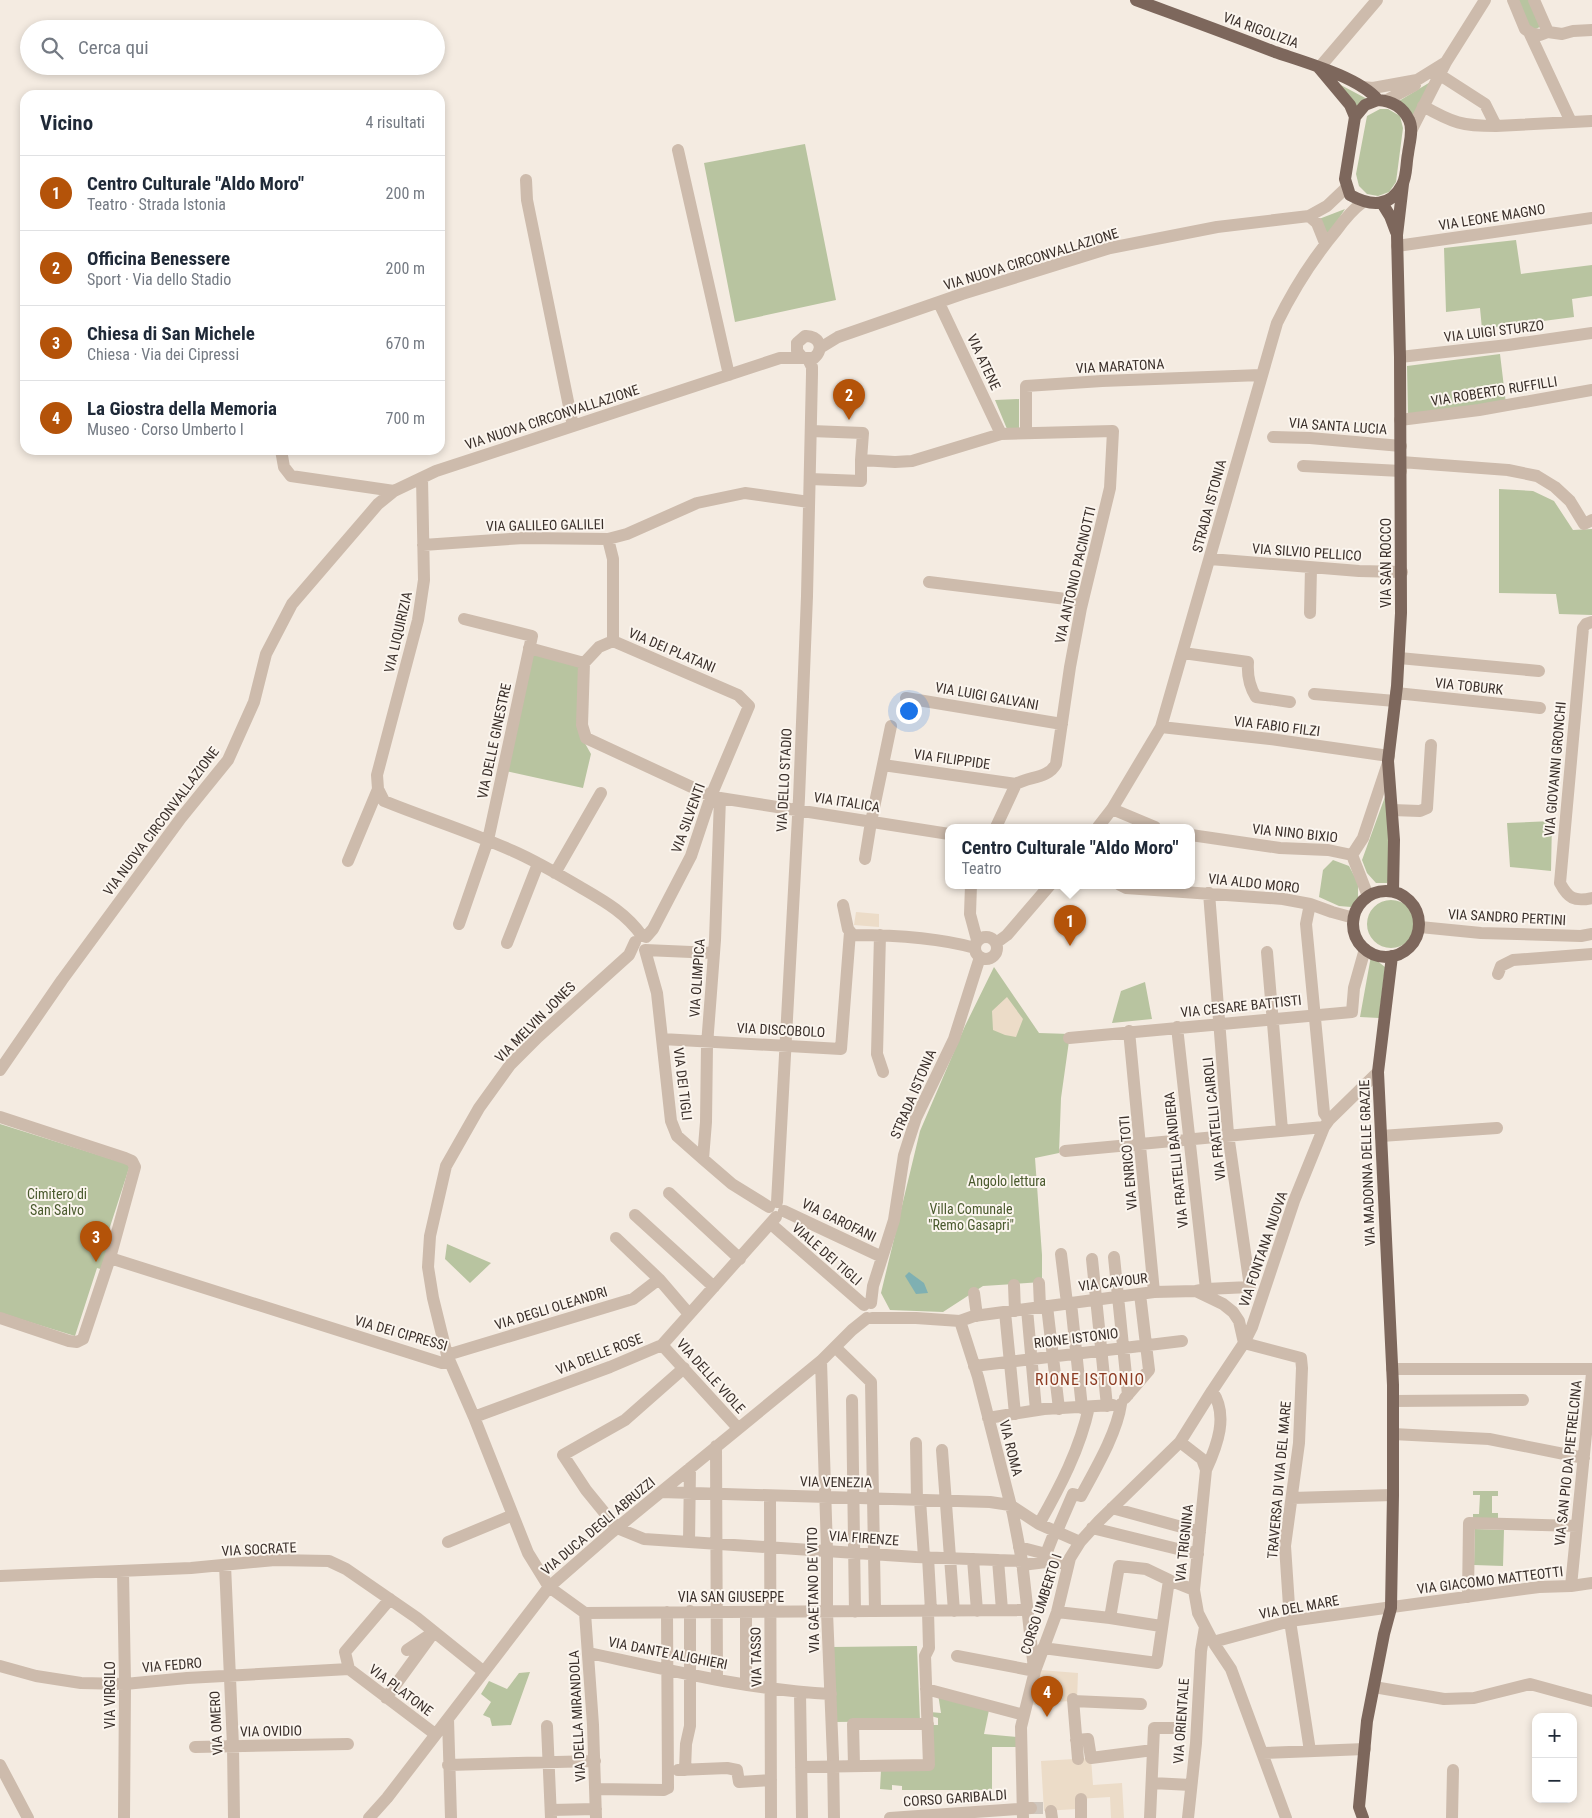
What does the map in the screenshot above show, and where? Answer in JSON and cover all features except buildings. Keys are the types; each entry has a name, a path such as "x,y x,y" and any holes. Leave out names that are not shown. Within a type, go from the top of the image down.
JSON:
{"main road":[{"name":"VIA RIGOLIZIA","path":"1136,0 1319,68 1362,87 1382,100"},
{"path":"1319,68 1350,105 1355,117"},
{"path":"1397,240 1403,184 1412,129 1410,120 1399,107 1382,100 1365,105 1355,117 1345,179 1346,188 1350,195 1363,202 1382,203 1390,200 1403,184"},
{"path":"1382,203 1390,216 1397,240"},
{"name":"VIA SAN ROCCO","path":"1393,891 1394,840 1388,759 1399,658 1402,572 1397,240"},
{"path":"1384,891 1393,891 1410,900 1416,908 1420,927 1417,937 1411,946 1402,953 1382,957 1365,949 1355,935 1354,918 1356,910 1368,896 1384,891"},
{"name":"VIA MADONNA DELLE GRAZIE","path":"1363,1818 1360,1807 1367,1722 1391,1608 1393,1401 1378,1072 1392,956"}],"street":[{"path":"1319,68 1377,0"},
{"path":"1412,129 1446,62 1485,0"},
{"path":"1512,0 1571,122"},
{"path":"1534,0 1548,32"},
{"path":"1529,32 1540,35 1548,32 1562,34 1573,31 1592,30"},
{"path":"1362,87 1373,88 1406,83 1424,76 1446,62"},
{"path":"1440,75 1485,104 1496,126"},
{"path":"1382,100 1414,86 1424,76"},
{"path":"1423,106 1443,118 1461,125 1496,126 1592,121"},
{"path":"678,150 729,375"},
{"path":"526,180 526,200 573,426"},
{"name":"VIA NUOVA CIRCONVALLAZIONE","path":"0,1070 62,980 181,818 228,760 254,702 266,654 292,604 378,504 394,491 436,471 767,362 780,358 812,354 838,337 1110,248 1217,227 1309,216 1338,198 1346,188"},
{"name":"STRADA ISTONIA","path":"1100,824 1112,809 1161,728 1277,323 1297,283 1325,243 1354,208 1363,202"},
{"path":"1309,216 1317,224 1325,243"},
{"name":"VIA LEONE MAGNO","path":"1397,240 1592,218"},
{"name":"VIA ATENE","path":"939,303 1001,434"},
{"name":"VIA LUIGI STURZO","path":"1400,357 1592,333"},
{"name":"VIA NUOVA CIRCONVALLAZIONE","path":"767,362 808,335 812,354"},
{"path":"800,339 797,342 797,351 812,354"},
{"name":"VIA DELLO STADIO","path":"775,1212 798,810 810,479 812,354"},
{"name":"VIA MARATONA","path":"1026,432 1026,386 1261,375"},
{"name":"VIA ROBERTO RUFFILLI","path":"1400,420 1478,410 1592,390"},
{"path":"810,479 860,481 863,434 811,431"},
{"name":"VIA ANTONIO PACINOTTI","path":"1016,784 1022,780 1053,771 1056,764 1082,601 1110,488 1113,431 1026,432"},
{"path":"861,460 912,461 1001,434 1026,432"},
{"name":"VIA SANTA LUCIA","path":"1273,436 1401,446"},
{"path":"282,455 284,467 291,476 394,491"},
{"path":"1303,466 1508,470 1537,476 1555,487 1570,501 1584,524 1592,520"},
{"name":"VIA LIQUIRIZIA","path":"348,861 378,789 377,775 418,620 424,580 422,478"},
{"name":"VIA GALILEO GALILEI","path":"423,546 524,538 608,539 627,534 697,503 745,493 809,502"},
{"path":"608,539 613,559 613,641"},
{"name":"VIA SILVIO PELLICO","path":"1210,559 1310,568 1402,572"},
{"path":"1310,568 1310,613"},
{"path":"929,582 1082,601"},
{"path":"464,619 532,636 529,648 584,663"},
{"name":"VIA GIOVANNI GRONCHI","path":"1592,622 1586,624 1583,628 1560,883 1566,894 1576,900 1592,898"},
{"name":"VIA DEI PLATANI","path":"584,663 599,647 613,641 738,695 749,706"},
{"name":"VIA DELLE GINESTRE","path":"459,924 488,840 529,648"},
{"path":"1183,653 1248,662 1247,676 1256,697 1290,702"},
{"path":"1399,658 1539,671"},
{"name":"VIA ITALICA","path":"584,663 582,724 586,738 716,797 945,833"},
{"name":"VIA TOBURK","path":"1314,694 1395,697 1540,708"},
{"name":"VIA LUIGI GALVANI","path":"906,698 1062,724"},
{"name":"VIA SILVENTI","path":"643,938 691,856 716,797 749,706"},
{"path":"865,859 891,726"},
{"name":"VIA FABIO FILZI","path":"1161,728 1270,739 1388,759"},
{"path":"1392,810 1420,811 1427,808 1431,745"},
{"path":"1352,856 1363,838 1388,759"},
{"name":"VIA FILIPPIDE","path":"883,765 1016,784"},
{"path":"997,824 1016,784"},
{"path":"378,789 384,801 488,840 556,873 618,909 643,938 714,953"},
{"path":"556,873 601,792"},
{"name":"VIA OLIMPICA","path":"703,1159 714,953 716,797"},
{"path":"1112,809 1148,824"},
{"name":"VIA NINO BIXIO","path":"1195,836 1280,848 1328,850 1352,856 1368,896"},
{"path":"507,943 538,864"},
{"path":"971,889 970,914 977,948"},
{"path":"996,943 1007,935 1047,889"},
{"name":"VIA ALDO MORO","path":"1143,889 1283,898 1310,904 1354,918"},
{"name":"VIA FRATELLI CAIROLI","path":"1201,1290 1250,1288 1228,1134 1209,893"},
{"path":"1065,1151 1282,1130 1326,1123 1306,924 1310,904"},
{"path":"843,905 850,932 854,935 880,935 956,942 977,948 987,958 993,956 996,950 996,943 989,937 983,937 977,948"},
{"name":"VIA SANDRO PERTINI","path":"1420,927 1481,933 1581,936 1592,934"},
{"name":"VIA DISCOBOLO","path":"662,1040 841,1048 850,932"},
{"path":"880,935 877,1054 883,1072"},
{"name":"VIA MELVIN JONES","path":"448,1359 433,1298 428,1267 430,1236 446,1166 479,1108 510,1065 581,996 629,956 643,938"},
{"name":"VIA DEI TIGLI","path":"643,938 657,993 674,1130 677,1136 732,1184 775,1212"},
{"name":"STRADA ISTONIA","path":"869,1311 874,1286 894,1220 904,1155 916,1118 954,1039 977,948"},
{"name":"VIA CESARE BATTISTI","path":"1069,1038 1352,1012 1354,988 1365,949"},
{"path":"1267,952 1282,1130"},
{"path":"1498,974 1501,966 1512,960 1592,954"},
{"name":"VIA FRATELLI BANDIERA","path":"1177,1028 1189,1139 1201,1290"},
{"name":"VIA ENRICO TOTI","path":"1129,1031 1154,1292"},
{"name":"VIA FONTANA NUOVA","path":"1180,1442 1244,1343 1252,1327 1294,1201 1326,1123 1378,1072"},
{"path":"0,1117 125,1158 132,1162 135,1167 110,1258 85,1336 80,1341 69,1341 0,1318"},
{"path":"1381,1136 1497,1128"},
{"path":"669,1193 740,1259"},
{"name":"VIA GAROFANI","path":"775,1212 882,1257"},
{"name":"VIA DELLE ROSE","path":"474,1417 610,1367 662,1345 740,1259 775,1212"},
{"name":"VIALE DEI TIGLI","path":"775,1212 869,1311"},
{"path":"635,1215 714,1287"},
{"path":"616,1238 659,1279 689,1314"},
{"path":"1039,1524 1067,1470 1085,1428 1086,1407 1061,1254"},
{"path":"1046,1558 1073,1494 1081,1496 1098,1464 1124,1400 1123,1348 1114,1257"},
{"name":"VIA DEI CIPRESSI","path":"110,1258 442,1363 448,1359 474,1417 528,1553 549,1588"},
{"path":"1092,1259 1107,1406"},
{"name":"VIA DEGLI OLEANDRI","path":"448,1359 633,1299 659,1279"},
{"path":"1015,1414 1010,1361 1027,1309 1039,1283"},
{"path":"1014,1285 1053,1356 1059,1408"},
{"name":"VIA CAVOUR","path":"960,1321 977,1316 1154,1292 1201,1290 1233,1312 1239,1320 1244,1343"},
{"path":"974,1293 977,1316"},
{"path":"988,1418 1036,1410 1107,1406 1124,1400 1148,1370 1140,1294"},
{"path":"1027,1309 1036,1410"},
{"path":"869,1311 960,1321"},
{"name":"VIA DUCA DEGLI ABRUZZI","path":"369,1818 387,1798 549,1588 617,1528 821,1362 869,1311"},
{"name":"VIA ROMA","path":"960,1321 988,1418 1019,1546 1035,1671"},
{"name":"RIONE ISTONIO","path":"974,1366 1182,1341"},
{"name":"TRAVERSA DI VIA DEL MARE","path":"1244,1343 1301,1358 1299,1443 1285,1546 1290,1621 1310,1751"},
{"name":"VIA DELLE VIOLE","path":"662,1345 738,1428"},
{"path":"835,1347 871,1382 875,1610"},
{"name":"VIA GAETANO DE VITO","path":"821,1362 827,1550 826,1612 831,1694 834,1818"},
{"path":"617,1528 586,1490 563,1456 624,1420 684,1368"},
{"path":"1392,1369 1592,1371"},
{"name":"VIA SAN PIO DA PIETRELCINA","path":"1572,1586 1592,1371"},
{"name":"VIA TRIGNINA","path":"1212,1391 1217,1399 1221,1413 1215,1451 1206,1470 1194,1590 1198,1613 1213,1642 1231,1669 1286,1818"},
{"path":"852,1400 855,1612"},
{"path":"1393,1401 1524,1400"},
{"path":"1393,1434 1488,1439 1584,1458"},
{"path":"1180,1442 1202,1460 1206,1470"},
{"name":"CORSO UMBERTO I","path":"1025,1811 1021,1727 1035,1671 1056,1612 1070,1558 1092,1528 1180,1442"},
{"path":"801,1767 929,1764 925,1656 929,1648 929,1611 916,1443"},
{"path":"716,1446 717,1679"},
{"path":"942,1450 954,1611"},
{"path":"689,1542 690,1468"},
{"name":"VIA VENEZIA","path":"661,1492 873,1497 990,1502 1010,1505"},
{"path":"1292,1498 1393,1495"},
{"name":"VIA TASSO","path":"770,1496 771,1818"},
{"path":"1010,1505 1039,1524 1080,1542"},
{"path":"1112,1508 1200,1532"},
{"path":"448,1542 512,1515"},
{"path":"1468,1597 1469,1523 1577,1526"},
{"name":"VIA FIRENZE","path":"617,1528 644,1539 1022,1563 1046,1558"},
{"path":"1092,1528 1198,1554"},
{"path":"1019,1546 1068,1565"},
{"path":"973,1559 977,1611"},
{"name":"VIA SOCRATE","path":"0,1576 225,1566 275,1560 329,1561 346,1569 390,1599 484,1672"},
{"path":"998,1560 1002,1610"},
{"name":"VIA OMERO","path":"225,1566 233,1746 234,1818"},
{"path":"1110,1618 1120,1566 1146,1568 1194,1590"},
{"name":"VIA VIRGILO","path":"123,1571 125,1684 124,1818"},
{"path":"1043,1648 1157,1663 1169,1580"},
{"name":"VIA GIACOMO MATTEOTTI","path":"1391,1608 1539,1587 1592,1583"},
{"path":"549,1588 586,1613"},
{"path":"349,1669 345,1652 390,1599"},
{"name":"VIA DEL MARE","path":"1213,1642 1290,1621 1391,1608"},
{"name":"VIA SAN GIUSEPPE","path":"586,1613 1026,1610"},
{"path":"685,1770 686,1744 690,1726 690,1611"},
{"path":"596,1789 664,1790 668,1788 667,1612"},
{"path":"746,1612 746,1683"},
{"path":"1056,1612 1162,1626"},
{"name":"VIA DELLA MIRANDOLA","path":"586,1613 595,1761 596,1813"},
{"name":"VIA ORIENTALE","path":"1188,1818 1201,1651 1205,1627"},
{"path":"406,1650 434,1632"},
{"path":"386,1698 434,1632"},
{"name":"VIA DANTE ALIGHIERI","path":"589,1652 717,1679 800,1693 831,1694"},
{"path":"957,1656 1035,1671"},
{"name":"VIA FEDRO","path":"0,1666 36,1676 81,1683 125,1684 302,1670 349,1669"},
{"name":"VIA PLATONE","path":"349,1669 435,1734"},
{"path":"1374,1687 1444,1699 1474,1698 1530,1684 1592,1701"},
{"path":"926,1689 1024,1715"},
{"path":"800,1693 802,1818"},
{"path":"1141,1704 1073,1700 1076,1740 1084,1759 1153,1750"},
{"path":"1150,1818 1154,1728 1192,1729 1197,1717"},
{"path":"448,1718 451,1818"},
{"path":"854,1766 853,1724 928,1724"},
{"path":"548,1726 551,1814 596,1813"},
{"name":"VIA OVIDIO","path":"195,1747 348,1744"},
{"path":"1263,1752 1365,1749"},
{"path":"448,1765 549,1764 595,1761"},
{"path":"0,1765 28,1818"},
{"path":"668,1770 727,1768 737,1770 739,1782 771,1780"},
{"path":"1452,1818 1453,1770"},
{"path":"1152,1783 1191,1785"},
{"path":"1081,1799 1081,1818"},
{"name":"CORSO GARIBALDI","path":"890,1818 1025,1811"}],"green space":[{"path":"1516,0 1531,0 1542,26 1529,32"},
{"path":"1432,81 1414,116 1399,101"},
{"path":"1337,83 1369,100 1357,109"},
{"path":"1380,109 1388,109 1400,116 1403,128 1396,182 1389,192 1378,196 1367,194 1359,186 1356,174 1367,116"},
{"path":"805,144 836,300 735,322 704,163"},
{"path":"1345,209 1328,235 1319,219"},
{"path":"1516,240 1521,274 1592,265 1592,296 1572,299 1574,317 1482,329 1480,308 1446,312 1444,248"},
{"path":"1500,354 1506,404 1408,415 1407,366"},
{"path":"1019,399 1019,428 1007,429 995,400"},
{"path":"1499,489 1533,491 1554,501 1573,530 1592,529 1592,615 1559,614 1556,594 1499,593"},
{"path":"533,654 581,666 578,731 591,754 583,788 506,771"},
{"path":"1386,794 1391,873 1387,883 1376,883 1367,873 1362,860"},
{"path":"1552,821 1551,871 1510,867 1507,823"},
{"path":"1333,860 1349,866 1358,883 1358,898 1351,907 1339,906 1319,897 1323,870"},
{"path":"1386,900 1396,900 1408,907 1415,919 1415,929 1408,941 1396,948 1386,948 1378,944 1371,937 1367,929 1367,919 1371,911 1378,904"},
{"path":"1371,956 1385,967 1379,1018 1360,1017"},
{"name":"Villa Comunale \"Remo Gasapri\"","path":"994,967 1039,1033 1070,1034 1061,1098 1059,1153 1035,1158 1042,1255 1042,1282 983,1286 943,1312 890,1310 881,1293 920,1131 965,1026"},
{"path":"1145,982 1152,1019 1112,1023 1121,991"},
{"name":"Cimitero di San Salvo","path":"0,1124 130,1165 108,1233 110,1235 104,1270 97,1268 75,1336 0,1313"},
{"path":"447,1244 491,1263 470,1283 445,1259"},
{"path":"1473,1491 1498,1491 1498,1496 1492,1496 1492,1513 1498,1513 1498,1519 1473,1519 1473,1514 1479,1514 1480,1495 1473,1495"},
{"path":"1475,1529 1504,1530 1503,1566 1474,1565"},
{"path":"917,1646 920,1721 835,1722 832,1647"},
{"path":"530,1672 511,1725 492,1726 490,1718 483,1715 491,1702 481,1694 489,1681 507,1689 519,1673"},
{"path":"938,1694 989,1710 984,1734 1017,1737 1016,1747 992,1747 992,1790 902,1790 902,1786 892,1785 892,1790 880,1789 881,1770 932,1769 931,1725 938,1725 938,1718 931,1716 930,1712 941,1713"}],"shaded area":[{"path":"856,912 879,914 879,927 854,925"},
{"path":"1007,997 1023,1019 1016,1037 993,1030 992,1011"},
{"path":"1040,1670 1078,1673 1077,1700 1031,1705"},
{"path":"1091,1758 1093,1785 1122,1783 1124,1818 1111,1818 1110,1797 1077,1799 1077,1809 1044,1811 1041,1761"}],"water":[{"path":"909,1272 924,1283 928,1293 916,1294 905,1276"}],"tunnel":[{"path":"1031,1808 1043,1808"}],"place":[{"name":"Officina Benessere","path":"849,420"},
{"name":"Centro Culturale \"Aldo Moro\"","path":"1070,946"},
{"name":"Chiesa di San Michele","path":"96,1262"},
{"name":"La Giostra della Memoria","path":"1047,1717"}],"district":[{"name":"RIONE ISTONIO","path":"1090,1379"}],"park label":[{"name":"Angolo lettura","path":"1007,1181"}]}
